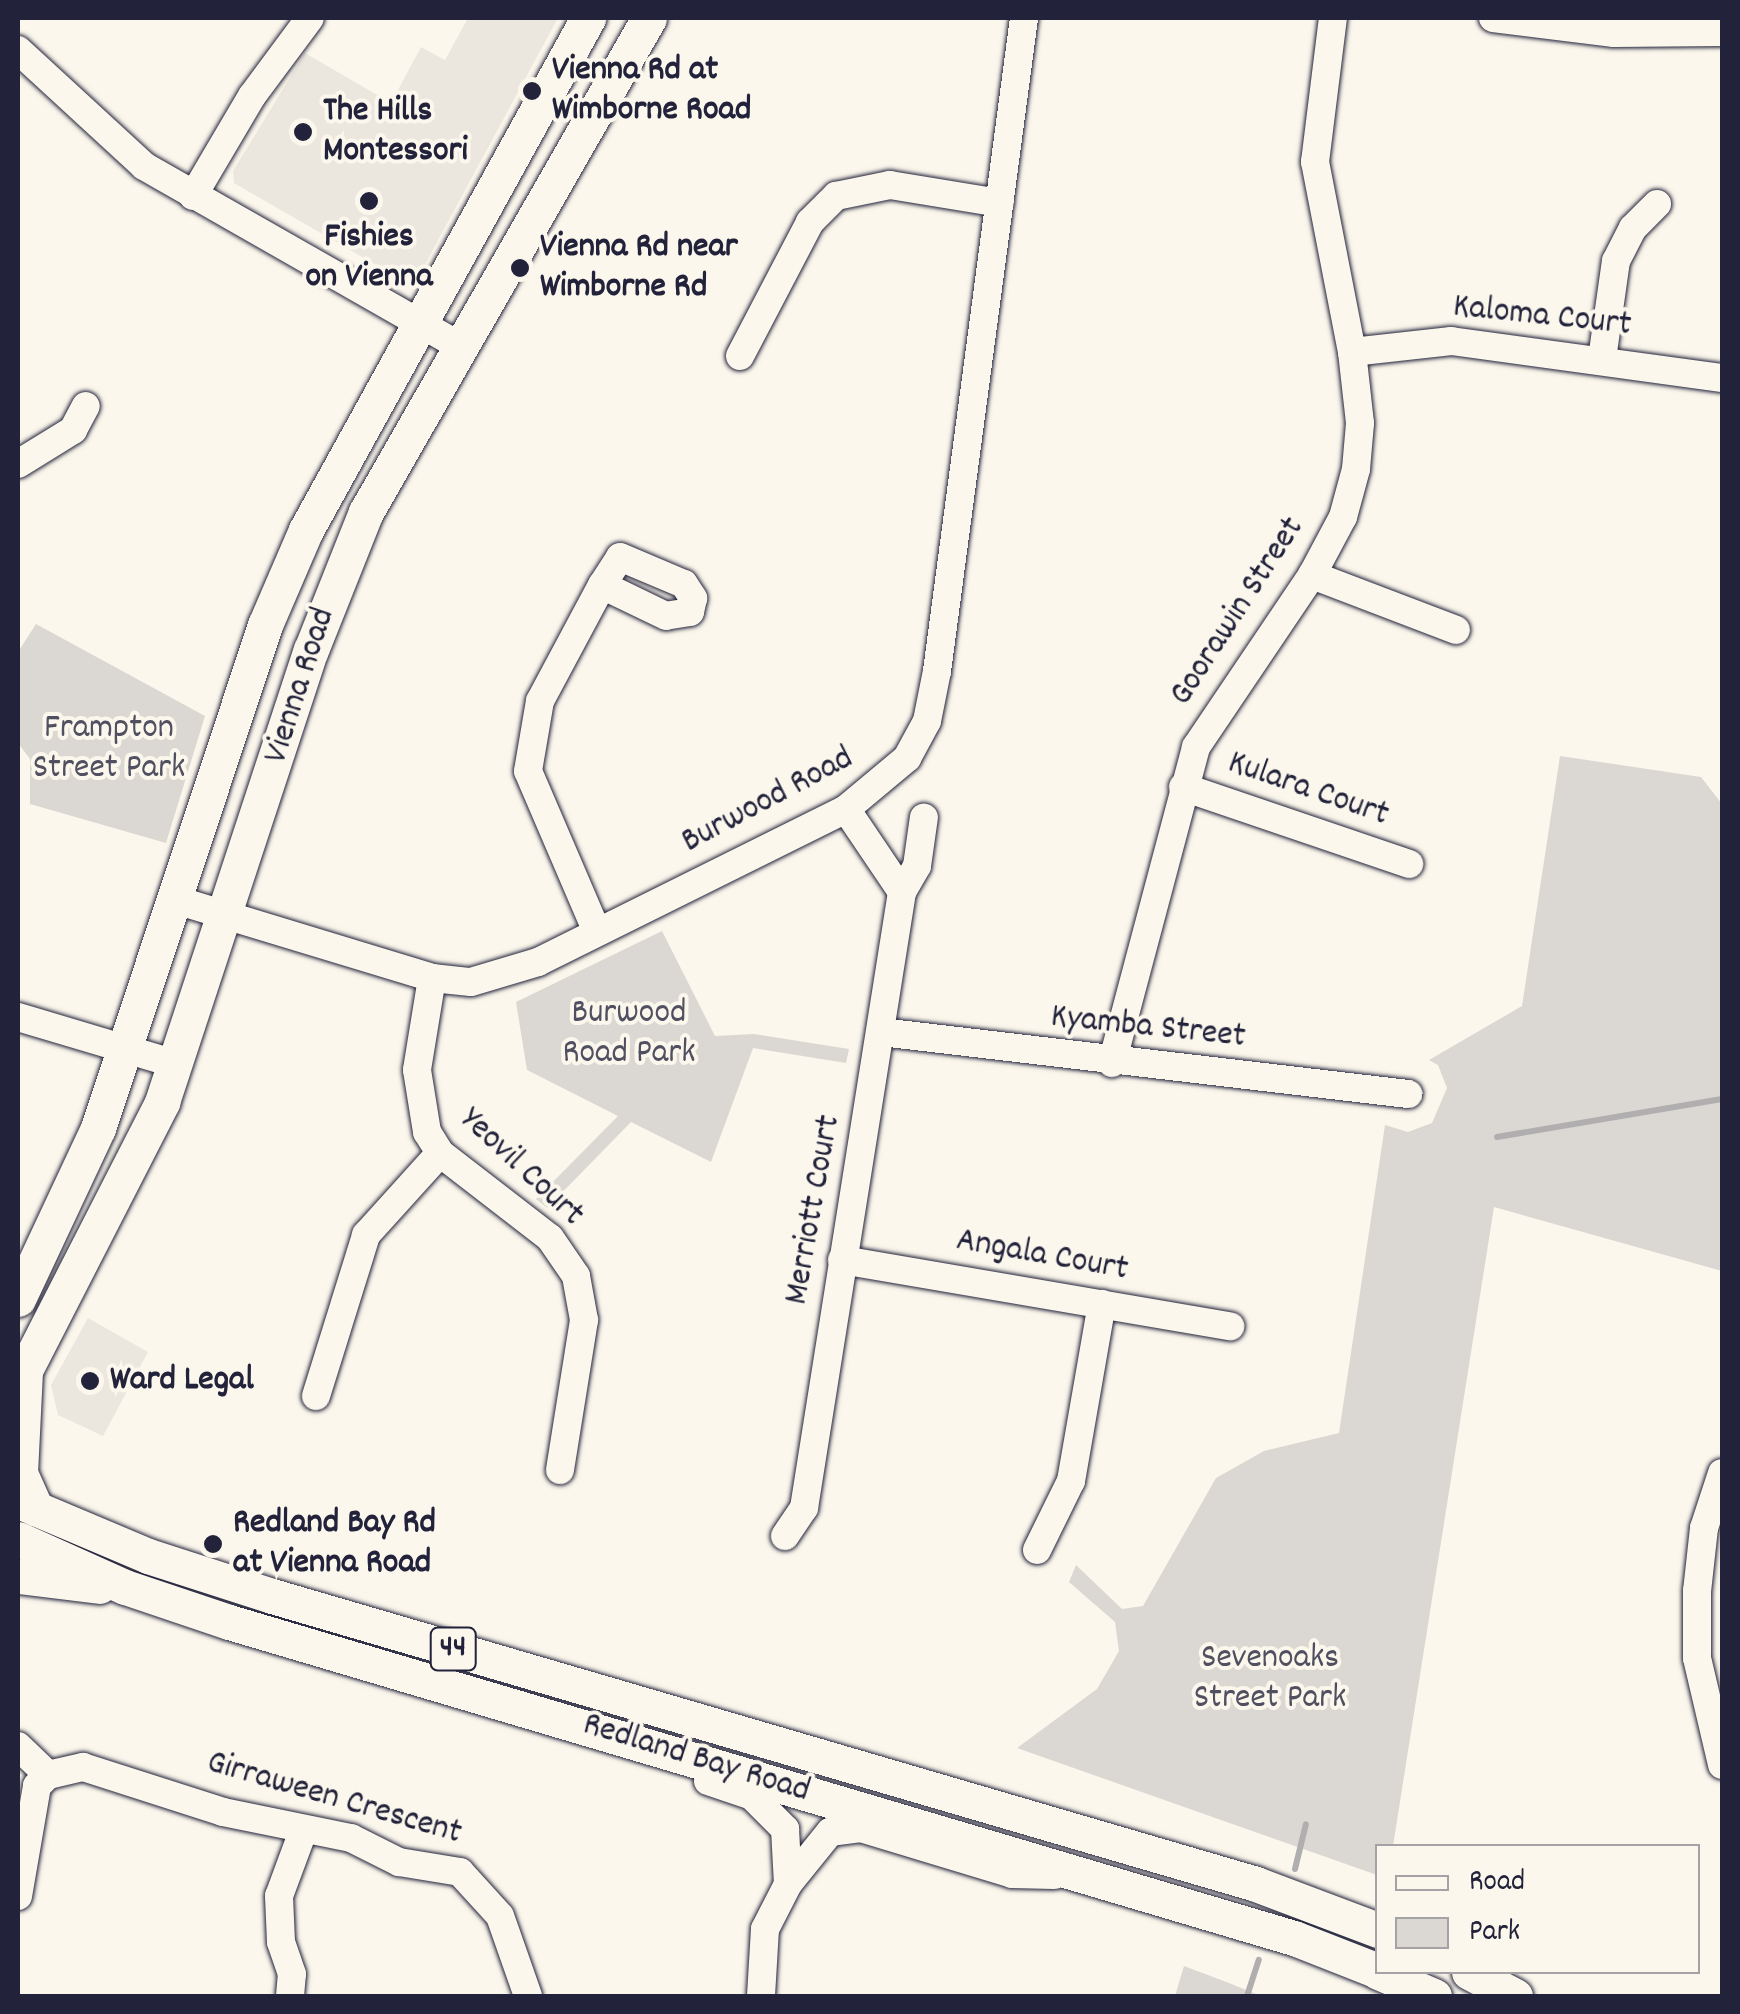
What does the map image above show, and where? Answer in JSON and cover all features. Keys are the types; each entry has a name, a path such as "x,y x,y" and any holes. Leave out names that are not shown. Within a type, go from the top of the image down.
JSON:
{"main road":[{"name":"Vienna Road","path":"18,1299 98,1128 272,610 346,450 588,18"},
{"name":"Vienna Road","path":"21,1378 112,1206 176,1064 336,583 366,512 649,18"},
{"path":"21,1378 20,1473 24,1517"},
{"name":"Redland Bay Road","path":"24,1517 125,1587 1294,1938 1375,1970"},
{"name":"Redland Bay Road","path":"24,1517 272,1596 1256,1884 1375,1929"},
{"path":"18,1576 125,1587"},
{"name":"Redland Bay Road","path":"1385,1974 1434,1996"},
{"path":"1473,1974 1516,1996"}],"street":[{"path":"193,196 252,96 310,18"},
{"name":"Burwood Road","path":"176,900 432,978 471,982 505,975 846,809 906,758 927,721 1024,18"},
{"name":"Goorawin Street","path":"1112,1063 1183,787 1216,711 1312,574 1343,518 1356,469 1360,423 1352,352 1316,162 1333,18"},
{"path":"1493,18 1614,33 1722,32"},
{"path":"18,50 144,166 460,346"},
{"path":"740,356 810,222 836,196 890,186 1000,203"},
{"path":"1602,359 1616,261 1633,228 1656,204"},
{"name":"Kaloma Court","path":"1352,352 1451,341 1722,378"},
{"path":"18,464 73,430 86,406"},
{"path":"1312,574 1456,630"},
{"path":"598,932 528,771 540,701 602,586"},
{"name":"Kulara Court","path":"1183,787 1408,864"},
{"path":"846,809 902,892"},
{"name":"Merriott Court","path":"785,1536 804,1508 902,892 916,866 924,817"},
{"name":"Yeovil Court","path":"432,978 420,1042 418,1103 440,1152 550,1238 576,1276 584,1320 560,1470"},
{"path":"18,1017 176,1064"},
{"name":"Kyamba Street","path":"881,1032 1112,1063 1408,1094"},
{"path":"316,1396 366,1236 440,1152"},
{"name":"Angala Court","path":"842,1260 1230,1326"},
{"path":"1037,1550 1071,1480 1102,1304"},
{"path":"1722,1473 1704,1528 1697,1658 1722,1765"},
{"path":"509,1703 580,1742 752,1796 786,1829 788,1884"},
{"path":"18,1746 48,1775 32,1798 18,1896"},
{"name":"Girraween Crescent","path":"48,1775 66,1768 101,1771 303,1831 351,1838 399,1862 444,1865 474,1882 500,1916 528,1996"},
{"path":"762,1996 760,1950 788,1884 819,1840 844,1827 1012,1874 1088,1876"},
{"path":"290,1996 292,1974 281,1942 279,1896 303,1831"}],"shaded area":[{"path":"468,18 558,18 423,268 397,277 234,183 233,171 305,53 391,103 421,47 445,60"},
{"path":"88,1318 148,1352 103,1436 58,1415 51,1385"}],"green space":[{"name":"Frampton Street Park","path":"36,624 205,716 166,843 30,804 30,759 18,743 18,652"},
{"name":"Sevenoaks Street Park","path":"1560,756 1701,777 1722,804 1722,1271 1494,1207 1393,1844 1375,1844 1375,1874 1017,1748 1097,1689 1119,1651 1115,1622 1069,1582 1076,1565 1122,1609 1143,1606 1216,1478 1264,1451 1339,1433 1385,1125 1408,1132 1432,1123 1447,1088 1438,1065 1429,1060 1522,1006"},
{"name":"Burwood Road Park","path":"662,931 715,1036 754,1034 849,1049 846,1063 753,1048 711,1162 631,1122 547,1208 536,1199 618,1116 527,1070 516,1002"},
{"path":"1184,1966 1229,1983 1261,1996 1175,1996"}],"waterway":[{"path":"1497,1137 1722,1099"},
{"path":"1295,1869 1306,1824"},
{"path":"1247,1996 1259,1960"}],"place":[{"name":"Vienna Rd at Wimborne Road","path":"532,91"},
{"name":"The Hills Montessori","path":"303,132"},
{"name":"Fishies on Vienna","path":"369,201"},
{"name":"Vienna Rd near Wimborne Rd","path":"520,268"},
{"name":"Ward Legal","path":"90,1381"},
{"name":"Redland Bay Rd at Vienna Road","path":"213,1544"}]}
